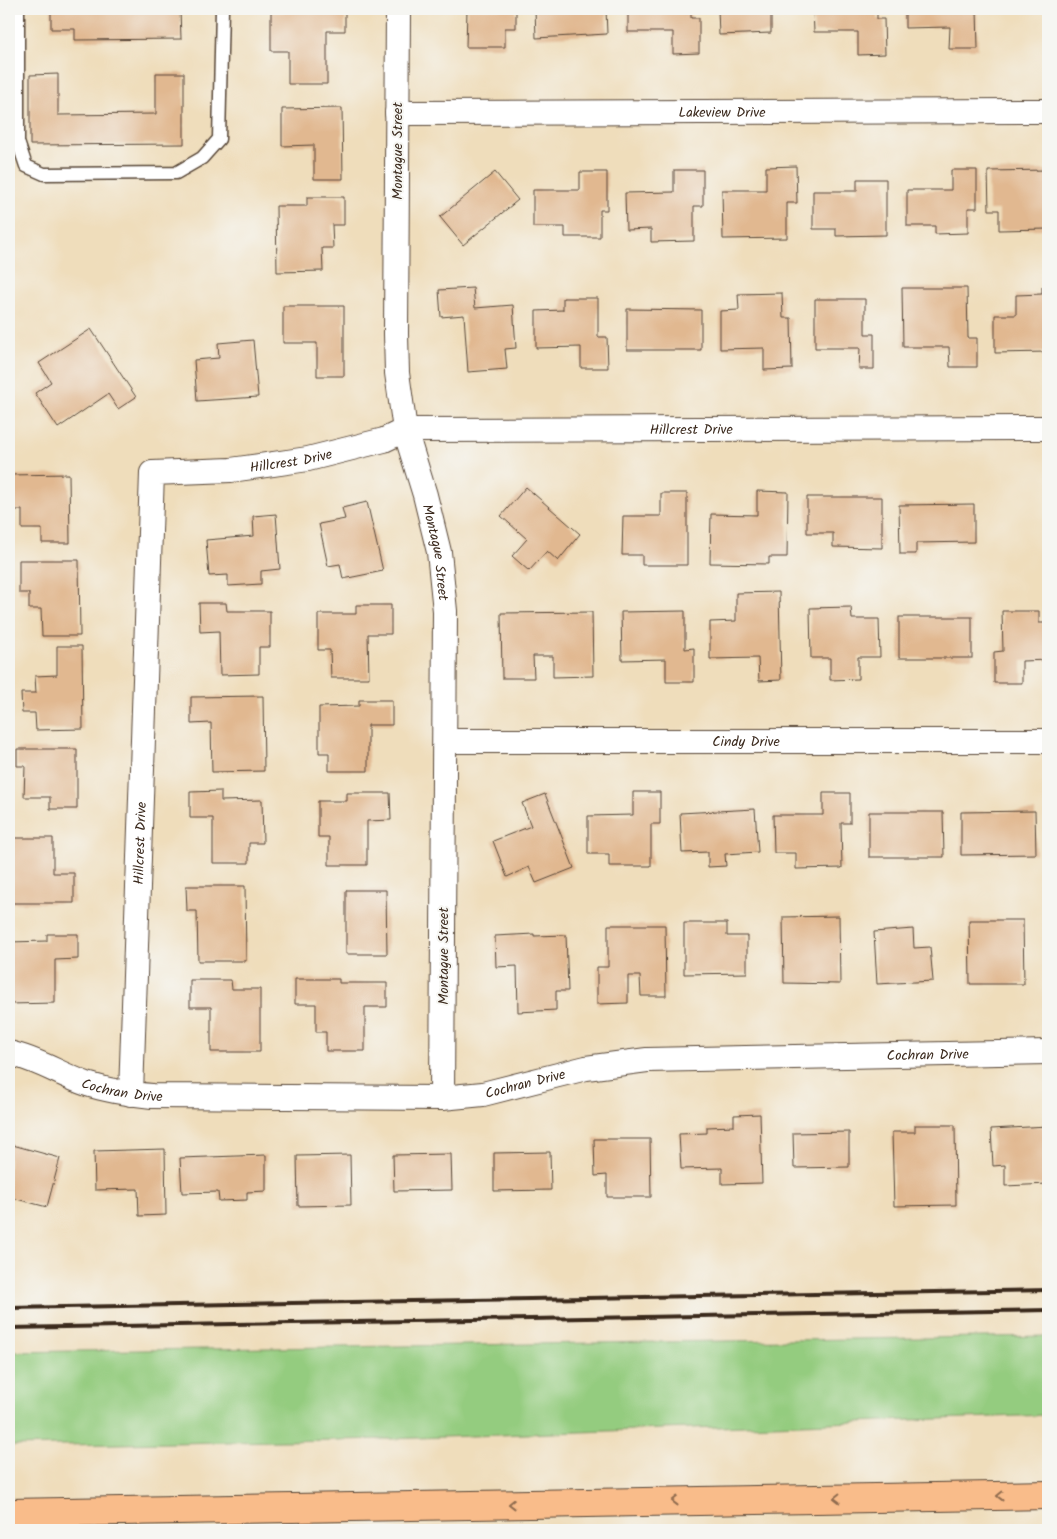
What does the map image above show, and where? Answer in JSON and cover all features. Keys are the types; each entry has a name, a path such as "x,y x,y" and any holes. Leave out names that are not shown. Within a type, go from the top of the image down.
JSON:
{"highway":[{"path":"9,1513 1048,1495"}],"street":[{"name":"Montague Street","path":"398,9 397,373 405,430 425,495 439,552 445,611 442,1098"},
{"name":"Lakeview Drive","path":"397,113 1048,111"},
{"name":"Hillcrest Drive","path":"130,1094 152,473 231,470 308,459 384,440 405,430 1048,428"},
{"name":"Cindy Drive","path":"445,741 1048,741"},
{"name":"Cochran Drive","path":"9,1053 32,1060 88,1085 130,1094 152,1096 442,1098 483,1094 586,1068 647,1060 1048,1052"}],"lane":[{"path":"18,9 18,142 26,166 44,174 176,173 202,158 219,138 222,9"}],"green space":[{"path":"1048,1336 1048,1415 389,1439 9,1446 9,1352"}],"building":[{"path":"51,9 180,9 181,39 75,40 75,29 51,29"},
{"path":"467,9 516,9 516,28 505,28 505,47 466,47"},
{"path":"535,9 606,9 607,34 536,38"},
{"path":"628,9 691,9 691,18 699,18 699,53 673,54 673,32 628,32"},
{"path":"718,9 771,9 771,33 719,35"},
{"path":"813,9 877,9 877,19 884,19 885,54 858,55 858,32 814,32"},
{"path":"905,9 977,9 978,49 949,49 950,27 905,28"},
{"path":"271,12 345,12 345,31 327,31 327,84 288,84 288,51 271,51"},
{"path":"156,73 184,73 184,144 30,145 30,75 58,74 58,115 156,114"},
{"path":"342,108 343,179 314,179 314,145 282,146 282,109"},
{"path":"796,166 797,203 787,203 787,238 723,239 722,190 766,190 766,167"},
{"path":"674,170 703,170 703,206 694,206 694,241 651,242 651,229 626,230 625,193 674,192"},
{"path":"951,170 977,170 977,208 968,208 968,233 935,234 935,226 907,226 907,190 951,190"},
{"path":"1048,170 1048,229 999,230 999,210 989,210 988,171"},
{"path":"495,172 518,200 463,245 440,217"},
{"path":"580,172 607,172 607,210 600,210 600,237 565,237 565,227 533,227 533,190 580,190"},
{"path":"857,179 886,179 886,235 836,236 836,229 813,229 813,191 857,191"},
{"path":"307,197 344,197 344,225 332,225 333,248 322,248 323,271 277,272 276,206 307,206"},
{"path":"1042,287 1048,287 1048,352 995,353 995,315 1016,315 1016,295 1042,294"},
{"path":"473,288 475,308 513,305 516,348 505,349 507,369 468,372 464,315 441,317 439,290"},
{"path":"902,288 967,288 968,338 977,338 977,367 950,367 949,347 903,347"},
{"path":"782,293 783,318 791,318 792,369 764,370 764,348 720,349 720,311 739,310 738,294"},
{"path":"563,298 598,298 598,337 607,337 608,368 581,368 581,347 536,348 536,311 563,310"},
{"path":"815,299 865,299 865,334 874,334 874,369 859,369 860,348 815,348"},
{"path":"283,306 344,306 344,376 317,376 317,343 283,343"},
{"path":"627,309 701,310 701,350 627,350"},
{"path":"91,329 136,397 118,409 108,394 58,428 35,393 51,382 39,363"},
{"path":"253,340 258,397 197,401 194,360 219,358 218,343"},
{"path":"69,474 70,543 42,543 42,529 22,529 22,510 9,510 9,475"},
{"path":"526,487 580,534 558,561 547,551 529,571 512,556 527,539 501,516"},
{"path":"757,491 788,492 787,557 769,557 769,564 710,563 711,514 757,515"},
{"path":"661,493 687,493 687,565 642,565 642,555 622,555 623,516 661,516"},
{"path":"807,497 882,497 882,548 833,547 833,533 807,533"},
{"path":"367,502 383,571 343,579 340,564 328,566 319,524 345,519 342,508"},
{"path":"974,504 974,542 916,543 916,554 900,554 899,505"},
{"path":"276,514 280,569 261,571 261,584 228,586 228,575 209,576 206,540 254,536 253,516"},
{"path":"19,560 79,560 80,636 42,636 41,609 29,609 29,593 19,593"},
{"path":"779,592 781,680 759,681 758,658 710,659 710,622 736,621 736,593"},
{"path":"199,603 226,603 227,611 270,611 270,647 259,647 259,674 220,675 219,631 200,632"},
{"path":"356,605 391,605 391,634 368,634 369,678 331,678 330,650 318,650 318,614 356,614"},
{"path":"851,607 852,619 879,619 880,657 858,657 858,679 830,680 830,658 811,658 810,608"},
{"path":"685,611 685,649 694,648 694,682 666,682 666,659 622,660 621,612"},
{"path":"1002,611 1039,611 1039,623 1048,623 1048,660 1022,661 1022,683 994,683 994,652 1003,651"},
{"path":"592,612 593,676 553,677 553,656 533,656 534,678 502,678 501,613"},
{"path":"899,617 972,617 972,658 899,658"},
{"path":"57,646 82,646 83,729 36,730 35,713 22,713 21,693 36,693 35,676 57,675"},
{"path":"263,696 264,771 212,772 211,723 191,724 191,697"},
{"path":"359,700 392,700 392,725 368,725 368,771 329,771 329,753 319,753 319,707 359,706"},
{"path":"17,749 77,749 77,809 50,809 50,797 24,797 25,766 17,766"},
{"path":"221,791 221,801 262,800 263,843 249,843 249,863 213,863 213,818 190,818 190,792"},
{"path":"633,792 660,792 660,824 651,824 651,866 609,866 609,854 588,854 588,816 633,815"},
{"path":"347,793 390,793 391,820 367,821 367,865 329,865 329,837 318,837 318,801 347,801"},
{"path":"823,793 850,793 850,823 841,823 842,868 796,869 796,853 774,853 773,815 823,815"},
{"path":"545,794 574,868 536,883 529,867 507,877 493,841 531,826 522,803"},
{"path":"755,809 758,852 725,854 726,866 708,867 708,852 682,853 680,813"},
{"path":"1035,811 1036,854 961,855 961,812"},
{"path":"869,812 943,812 944,857 869,857"},
{"path":"9,838 53,838 53,873 74,873 74,903 9,903"},
{"path":"186,886 245,886 246,961 198,961 197,911 187,911"},
{"path":"346,890 386,890 387,954 346,954"},
{"path":"839,916 840,984 784,983 783,917"},
{"path":"969,920 1023,920 1024,984 970,984"},
{"path":"684,923 727,923 727,936 747,936 747,973 684,974"},
{"path":"608,925 665,925 666,996 641,996 640,976 628,976 628,1003 597,1004 597,967 608,967"},
{"path":"913,929 914,948 930,947 933,981 877,984 874,932"},
{"path":"47,934 78,934 78,959 55,960 55,1003 9,1004 9,942 47,941"},
{"path":"534,934 534,936 566,935 568,991 556,991 556,1010 518,1012 517,966 496,967 495,936"},
{"path":"295,979 339,979 339,983 387,983 387,1007 365,1007 365,1051 326,1051 326,1032 316,1032 316,1004 295,1004"},
{"path":"190,980 231,980 232,989 260,989 260,1052 211,1052 211,1007 190,1007"},
{"path":"760,1114 762,1183 722,1184 722,1168 681,1169 679,1134 707,1133 707,1127 734,1126 734,1115"},
{"path":"915,1125 955,1125 956,1205 894,1206 892,1132 915,1132"},
{"path":"1048,1126 1048,1184 1005,1186 1005,1165 993,1166 991,1129"},
{"path":"849,1132 849,1167 794,1168 793,1133"},
{"path":"594,1139 650,1139 651,1197 607,1197 607,1175 595,1176"},
{"path":"9,1144 60,1158 47,1207 9,1197"},
{"path":"165,1149 166,1215 139,1216 138,1189 95,1190 94,1151"},
{"path":"550,1152 551,1190 494,1191 494,1153"},
{"path":"451,1154 452,1190 394,1191 393,1155"},
{"path":"266,1155 266,1191 247,1192 247,1200 219,1201 218,1192 182,1193 180,1158"},
{"path":"350,1155 351,1205 298,1206 297,1156"}],"railway":[{"path":"9,1308 1048,1290"},
{"path":"9,1328 1048,1310"}]}
